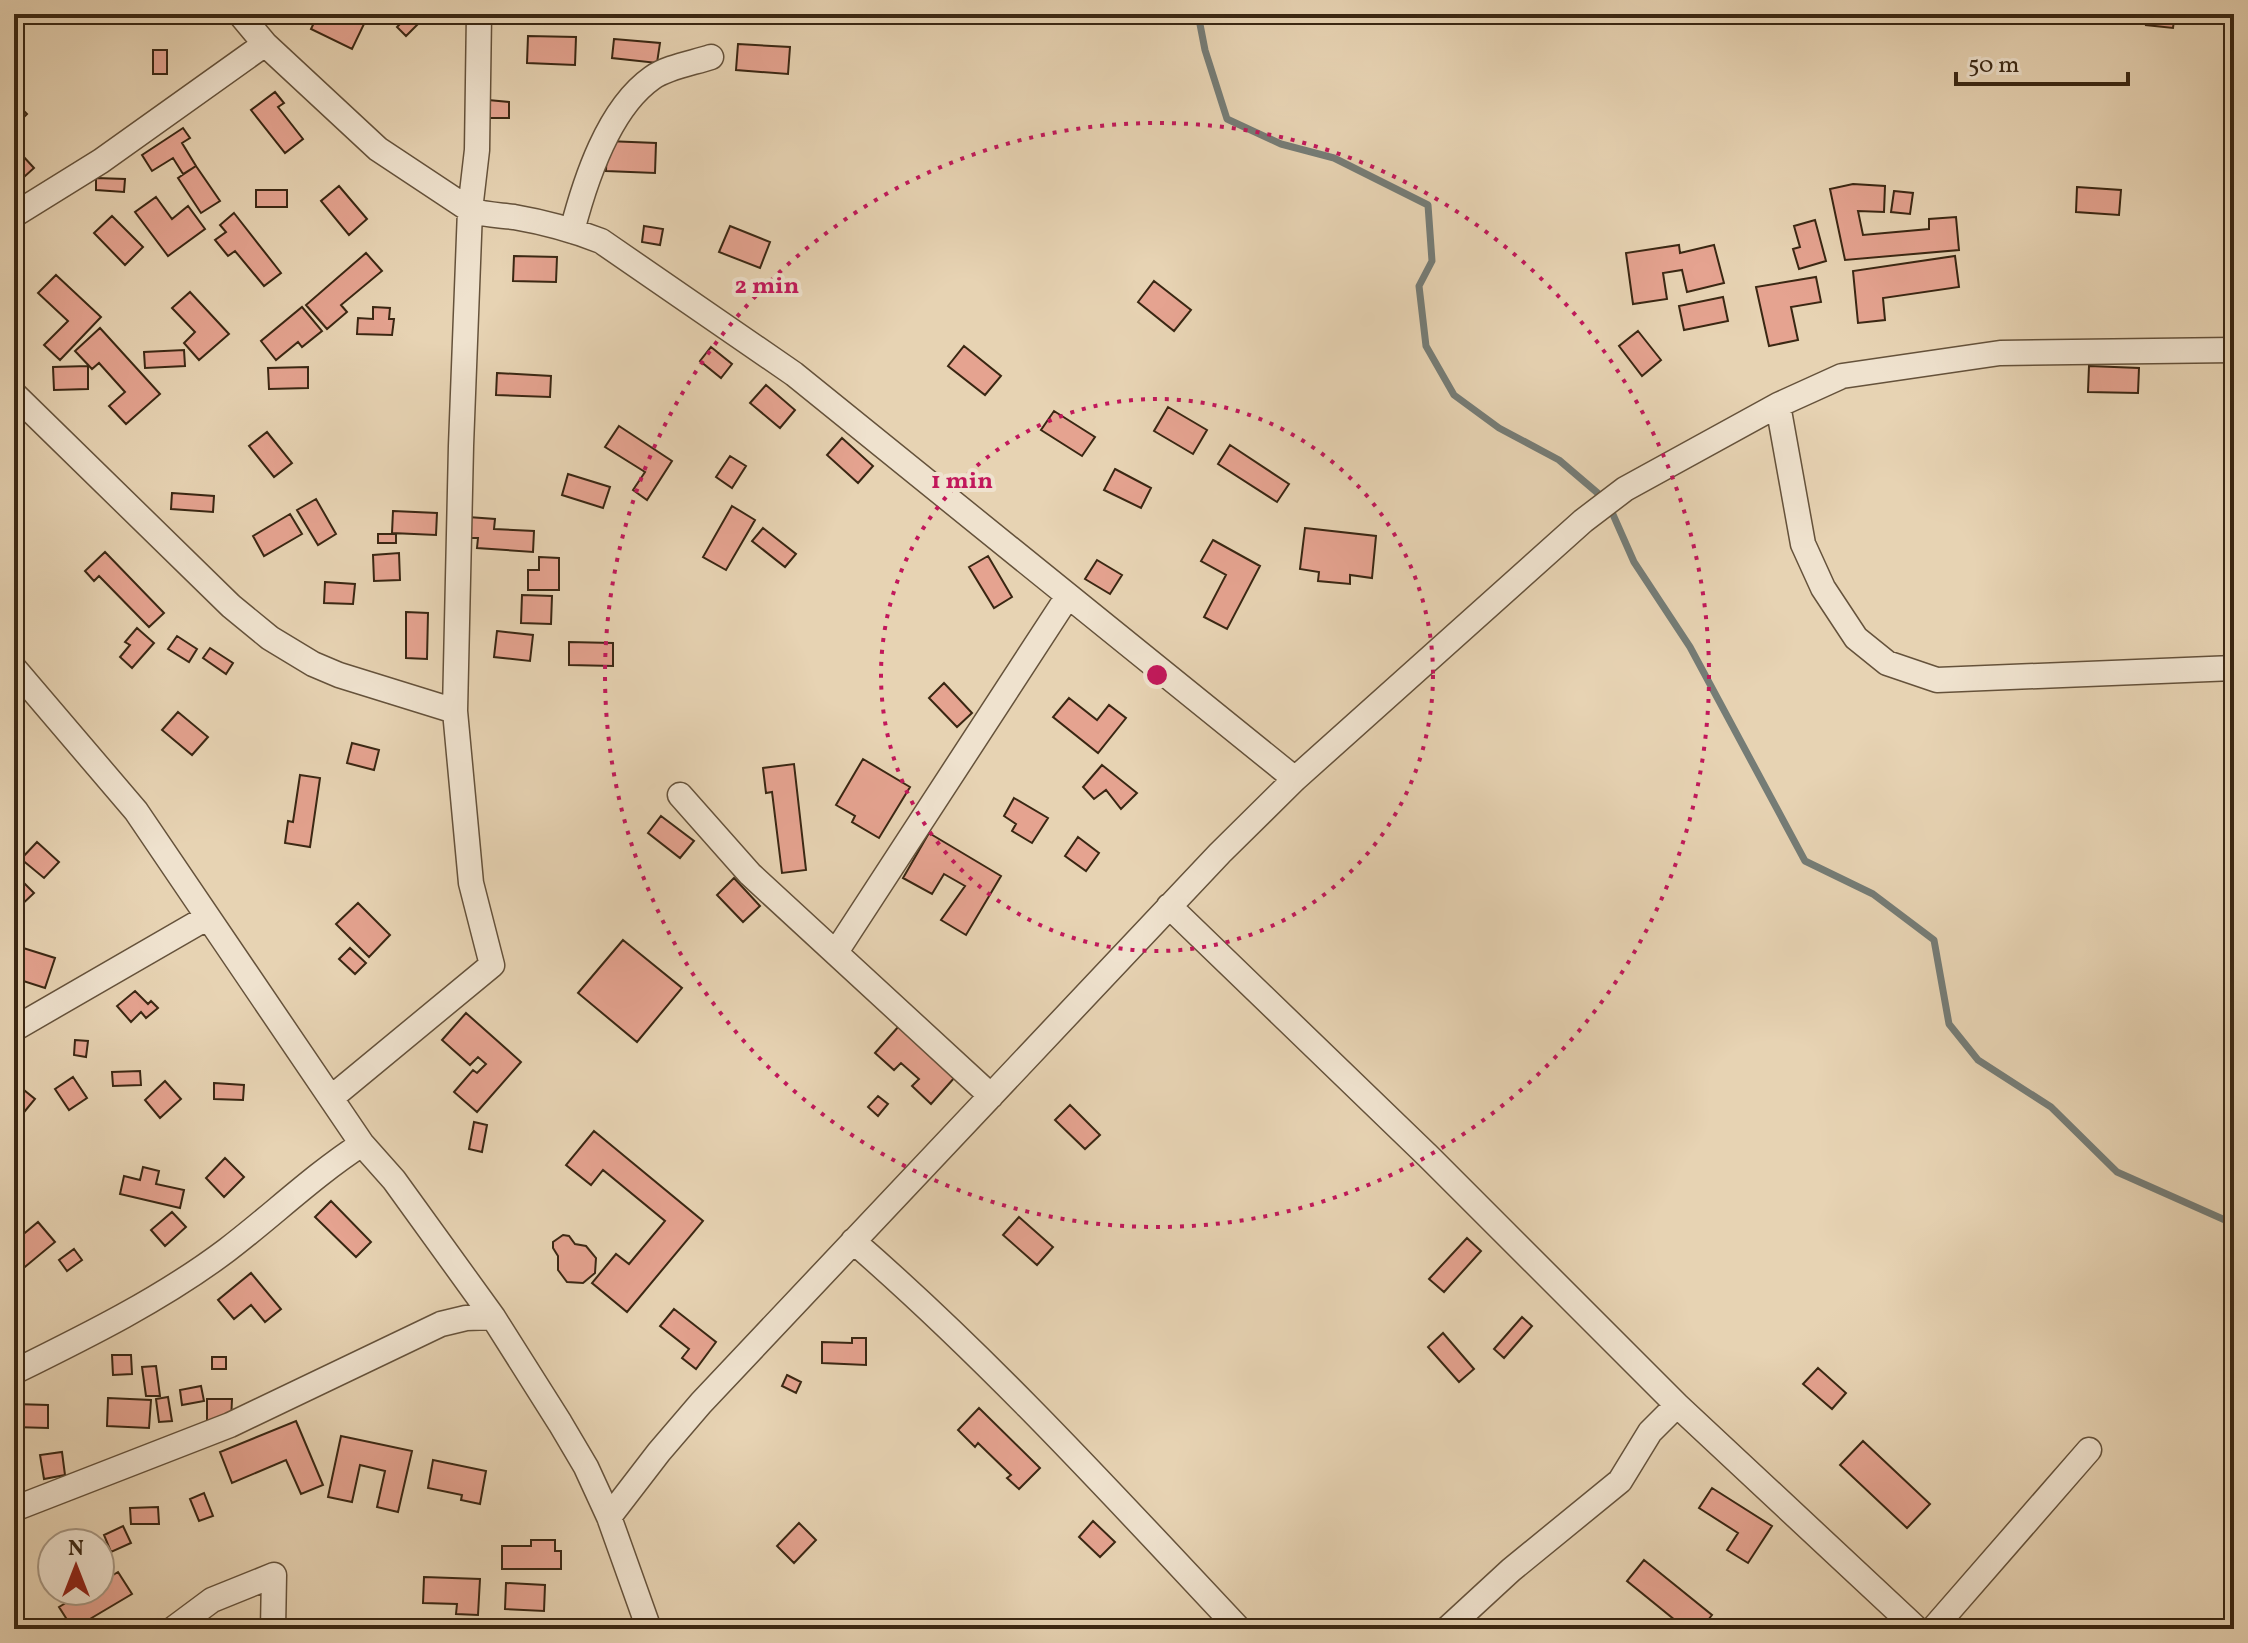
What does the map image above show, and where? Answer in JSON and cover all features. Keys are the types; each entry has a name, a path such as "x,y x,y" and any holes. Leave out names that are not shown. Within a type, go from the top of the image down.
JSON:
{"street":[{"path":"240,14 265,44 378,149 470,210 572,231 601,241 794,374 1295,779"},
{"path":"331,1098 492,965 471,883 455,711 461,446 470,210 477,150 479,14"},
{"path":"14,215 101,161 265,44"},
{"path":"572,231 578,207 605,139 623,106 653,77 711,57"},
{"path":"609,1517 701,1403 1169,906 1295,779 1583,521 1625,489 1778,405 1842,376 2000,353 2234,350"},
{"path":"14,394 231,606 270,638 326,670 455,711"},
{"path":"1778,405 1803,544 1823,588 1856,638 1887,663 1937,680 2234,668"},
{"path":"836,952 1068,596"},
{"path":"14,668 136,811 362,1144 394,1180 493,1317 586,1467 609,1517 649,1629"},
{"path":"680,795 750,874 991,1096"},
{"path":"1169,906 1428,1156 1677,1405 1917,1629"},
{"path":"16,1024 208,917"},
{"path":"14,1372 86,1336 226,1251 327,1167 362,1144"},
{"path":"853,1241 953,1331 1037,1415 1234,1627"},
{"path":"14,1509 230,1425 441,1324 466,1318 493,1317"},
{"path":"1447,1629 1511,1570 1620,1481 1650,1432 1677,1405"},
{"path":"1933,1629 2089,1450"},
{"path":"173,1629 212,1600 274,1575 273,1629"}],"building":[{"path":"318,14 342,14 364,24 352,49 311,29"},
{"path":"410,14 425,17 406,36 397,27"},
{"path":"2050,14 2076,14 2075,23 2049,20"},
{"path":"2148,14 2175,14 2173,28 2146,25"},
{"path":"528,36 576,37 575,65 527,63"},
{"path":"614,39 660,43 657,63 612,58"},
{"path":"738,44 790,47 788,74 736,70"},
{"path":"153,50 167,50 167,74 153,74"},
{"path":"275,92 284,103 278,107 303,139 285,153 251,110"},
{"path":"488,100 509,102 509,118 487,118"},
{"path":"14,101 27,114 14,127"},
{"path":"183,128 190,138 182,143 196,166 183,174 173,158 152,171 142,155"},
{"path":"607,141 656,143 655,173 606,171"},
{"path":"22,155 34,168 14,186 14,162"},
{"path":"196,166 220,201 201,213 178,178"},
{"path":"96,178 125,179 124,192 96,190"},
{"path":"1853,184 1885,186 1884,212 1858,211 1863,235 1929,229 1929,219 1956,217 1959,250 1845,260 1830,189"},
{"path":"339,186 367,219 349,235 321,201"},
{"path":"2077,187 2121,190 2119,215 2076,212"},
{"path":"256,190 287,190 287,207 256,207"},
{"path":"1894,191 1913,193 1910,214 1891,212"},
{"path":"156,197 172,219 188,206 205,229 168,256 135,212"},
{"path":"234,213 281,273 264,286 235,251 228,256 215,240 226,232 220,225"},
{"path":"112,216 143,247 125,265 94,233"},
{"path":"1815,220 1826,261 1799,269 1793,249 1800,247 1794,226"},
{"path":"644,226 663,229 660,245 642,242"},
{"path":"730,226 770,242 760,268 719,252"},
{"path":"1679,245 1680,253 1714,245 1724,283 1687,292 1682,270 1663,273 1667,299 1633,304 1626,253"},
{"path":"366,253 382,271 341,305 347,312 327,329 306,305"},
{"path":"514,256 557,257 556,282 513,281"},
{"path":"1955,256 1959,287 1883,298 1885,320 1858,323 1853,271"},
{"path":"56,275 101,317 60,360 44,345 68,321 38,293"},
{"path":"1816,277 1821,302 1791,307 1798,340 1769,346 1756,287"},
{"path":"1154,281 1191,310 1174,331 1138,302"},
{"path":"190,292 229,334 199,360 184,343 195,332 172,308"},
{"path":"1723,297 1728,321 1684,330 1679,306"},
{"path":"302,307 322,331 302,347 298,342 276,360 261,341"},
{"path":"373,307 390,308 389,319 394,319 392,335 357,334 358,318 373,319"},
{"path":"100,328 160,394 126,424 109,406 125,392 99,363 92,369 75,351"},
{"path":"1638,331 1661,360 1642,376 1619,346"},
{"path":"964,346 1001,376 985,395 948,366"},
{"path":"711,347 732,364 721,378 700,361"},
{"path":"184,350 185,366 145,368 144,352"},
{"path":"88,366 88,389 54,390 53,367"},
{"path":"2089,366 2139,368 2138,393 2088,392"},
{"path":"308,367 308,388 269,389 268,368"},
{"path":"497,373 551,376 550,397 496,395"},
{"path":"766,385 795,410 780,428 750,403"},
{"path":"1168,407 1207,430 1193,454 1154,431"},
{"path":"1054,411 1095,437 1082,456 1041,430"},
{"path":"619,426 672,461 647,500 633,490 645,472 605,447"},
{"path":"267,432 292,463 274,477 249,446"},
{"path":"842,438 873,466 858,483 827,455"},
{"path":"1230,445 1289,484 1277,502 1218,464"},
{"path":"730,456 746,466 732,488 716,477"},
{"path":"1115,469 1151,488 1141,508 1104,490"},
{"path":"568,474 610,487 603,508 562,495"},
{"path":"172,493 214,496 213,512 171,509"},
{"path":"316,499 336,534 318,545 297,510"},
{"path":"732,506 755,520 726,570 703,557"},
{"path":"393,511 437,513 436,535 392,533"},
{"path":"290,514 302,534 264,556 253,536"},
{"path":"468,517 495,519 494,529 534,531 533,552 477,548 478,538 467,538"},
{"path":"763,528 796,554 785,567 752,541"},
{"path":"1305,528 1376,536 1372,578 1350,575 1350,584 1318,581 1319,572 1300,569"},
{"path":"378,534 396,534 396,543 378,543"},
{"path":"1213,540 1260,566 1227,629 1204,617 1226,575 1201,561"},
{"path":"105,552 164,613 149,627 99,576 94,581 85,571"},
{"path":"399,553 400,580 374,581 373,555"},
{"path":"988,556 1012,597 994,608 969,567"},
{"path":"539,557 559,558 559,590 528,590 528,570 539,570"},
{"path":"1097,560 1122,575 1110,594 1085,579"},
{"path":"325,582 355,584 353,604 324,603"},
{"path":"522,595 552,596 551,624 521,623"},
{"path":"406,612 428,613 427,659 406,658"},
{"path":"137,628 154,643 132,668 120,657 130,645 125,642"},
{"path":"497,631 533,635 530,661 494,657"},
{"path":"177,636 197,649 189,662 168,649"},
{"path":"569,642 613,643 613,666 569,665"},
{"path":"210,648 233,663 226,674 203,658"},
{"path":"944,683 972,713 957,727 929,698"},
{"path":"1069,698 1097,720 1109,705 1126,718 1098,753 1053,717"},
{"path":"178,712 208,737 192,755 162,730"},
{"path":"352,743 379,750 374,770 347,763"},
{"path":"863,759 910,787 879,838 852,822 855,816 836,805"},
{"path":"794,764 806,870 782,873 772,792 766,793 763,768"},
{"path":"1102,765 1137,793 1121,809 1106,790 1094,799 1083,787"},
{"path":"300,775 320,778 310,847 285,843 288,821 293,822"},
{"path":"1014,798 1048,818 1032,843 1012,831 1016,824 1004,816"},
{"path":"661,816 694,841 680,858 648,833"},
{"path":"929,833 1001,876 966,935 941,920 965,886 944,874 932,894 903,878"},
{"path":"1078,837 1099,853 1086,871 1065,856"},
{"path":"37,842 59,862 44,878 21,859"},
{"path":"14,873 34,893 14,912"},
{"path":"734,878 760,906 743,922 717,895"},
{"path":"358,903 390,935 369,957 336,924"},
{"path":"623,940 682,988 637,1042 578,993"},
{"path":"20,947 55,958 45,988 14,978"},
{"path":"350,948 366,963 355,974 339,959"},
{"path":"135,991 148,1004 151,1001 158,1008 146,1018 141,1012 131,1022 117,1006"},
{"path":"466,1013 521,1062 477,1112 454,1092 473,1070 477,1073 486,1064 478,1057 470,1065 442,1040"},
{"path":"899,1026 955,1077 931,1104 912,1086 919,1079 901,1063 894,1070 875,1053"},
{"path":"75,1040 88,1041 86,1057 74,1055"},
{"path":"140,1071 141,1085 113,1086 112,1072"},
{"path":"73,1077 87,1098 69,1110 55,1089"},
{"path":"165,1081 181,1099 160,1118 145,1100"},
{"path":"14,1082 35,1099 25,1111 14,1102"},
{"path":"214,1083 244,1085 243,1100 214,1099"},
{"path":"878,1096 888,1104 878,1116 868,1107"},
{"path":"1070,1105 1100,1135 1085,1149 1055,1120"},
{"path":"474,1122 487,1125 482,1152 469,1149"},
{"path":"594,1131 703,1221 627,1312 592,1283 616,1254 629,1264 665,1221 603,1170 591,1185 566,1165"},
{"path":"225,1158 244,1177 224,1197 206,1178"},
{"path":"143,1167 159,1171 156,1184 184,1190 180,1208 120,1194 124,1176 140,1180"},
{"path":"331,1201 371,1242 356,1257 315,1217"},
{"path":"172,1212 186,1227 165,1246 151,1230"},
{"path":"1019,1217 1053,1247 1037,1265 1003,1235"},
{"path":"38,1222 55,1242 20,1271 14,1265 14,1242"},
{"path":"563,1235 569,1236 575,1244 586,1246 596,1258 595,1273 583,1283 567,1282 558,1270 558,1256 553,1242"},
{"path":"1467,1238 1481,1251 1444,1292 1429,1279"},
{"path":"74,1249 82,1260 67,1271 59,1260"},
{"path":"251,1273 281,1309 265,1322 251,1305 234,1319 218,1300"},
{"path":"674,1309 716,1342 696,1369 682,1358 689,1349 660,1326"},
{"path":"1522,1317 1532,1326 1504,1358 1494,1349"},
{"path":"1443,1333 1474,1369 1459,1382 1428,1347"},
{"path":"852,1338 866,1338 866,1365 822,1363 822,1342 852,1343"},
{"path":"112,1355 131,1355 132,1374 113,1375"},
{"path":"212,1357 226,1357 226,1369 212,1369"},
{"path":"156,1366 160,1396 146,1396 142,1367"},
{"path":"1818,1368 1846,1393 1832,1409 1803,1384"},
{"path":"787,1375 801,1382 796,1393 782,1386"},
{"path":"201,1386 204,1401 182,1405 180,1390"},
{"path":"168,1397 172,1421 159,1422 156,1399"},
{"path":"108,1398 151,1400 149,1428 107,1426"},
{"path":"207,1399 232,1399 231,1421 207,1420"},
{"path":"14,1404 48,1405 48,1428 14,1427"},
{"path":"979,1408 1040,1468 1019,1489 1007,1478 1011,1475 978,1443 975,1447 958,1430"},
{"path":"296,1421 323,1485 301,1494 286,1460 232,1483 220,1452"},
{"path":"341,1436 412,1451 398,1512 377,1507 385,1471 360,1465 352,1502 328,1497"},
{"path":"1863,1441 1930,1504 1907,1528 1840,1465"},
{"path":"62,1452 65,1475 44,1479 40,1455"},
{"path":"433,1460 486,1471 480,1504 461,1500 462,1495 428,1488"},
{"path":"1712,1488 1772,1526 1748,1563 1727,1550 1738,1533 1699,1508"},
{"path":"204,1493 213,1516 199,1521 190,1499"},
{"path":"158,1507 159,1524 131,1524 130,1508"},
{"path":"1093,1521 1115,1542 1100,1557 1079,1537"},
{"path":"799,1523 816,1540 794,1563 777,1546"},
{"path":"123,1526 131,1543 116,1550 116,1529"},
{"path":"531,1540 555,1540 555,1551 561,1551 561,1569 502,1569 502,1546 531,1546"},
{"path":"1644,1560 1712,1615 1701,1629 1686,1629 1627,1581"},
{"path":"116,1573 132,1594 116,1603"},
{"path":"424,1577 480,1579 478,1615 456,1614 457,1604 423,1603"},
{"path":"506,1583 545,1585 544,1611 505,1609"},
{"path":"59,1607 110,1607 73,1629"}],"waterway":[{"path":"1198,14 1205,50 1227,119 1281,144 1334,158 1428,205 1432,261 1419,286 1426,346 1454,395 1499,428 1559,460 1607,501 1634,562 1690,647 1805,861 1873,894 1934,940 1949,1024 1978,1060 2051,1107 2117,1172 2234,1224"}]}
